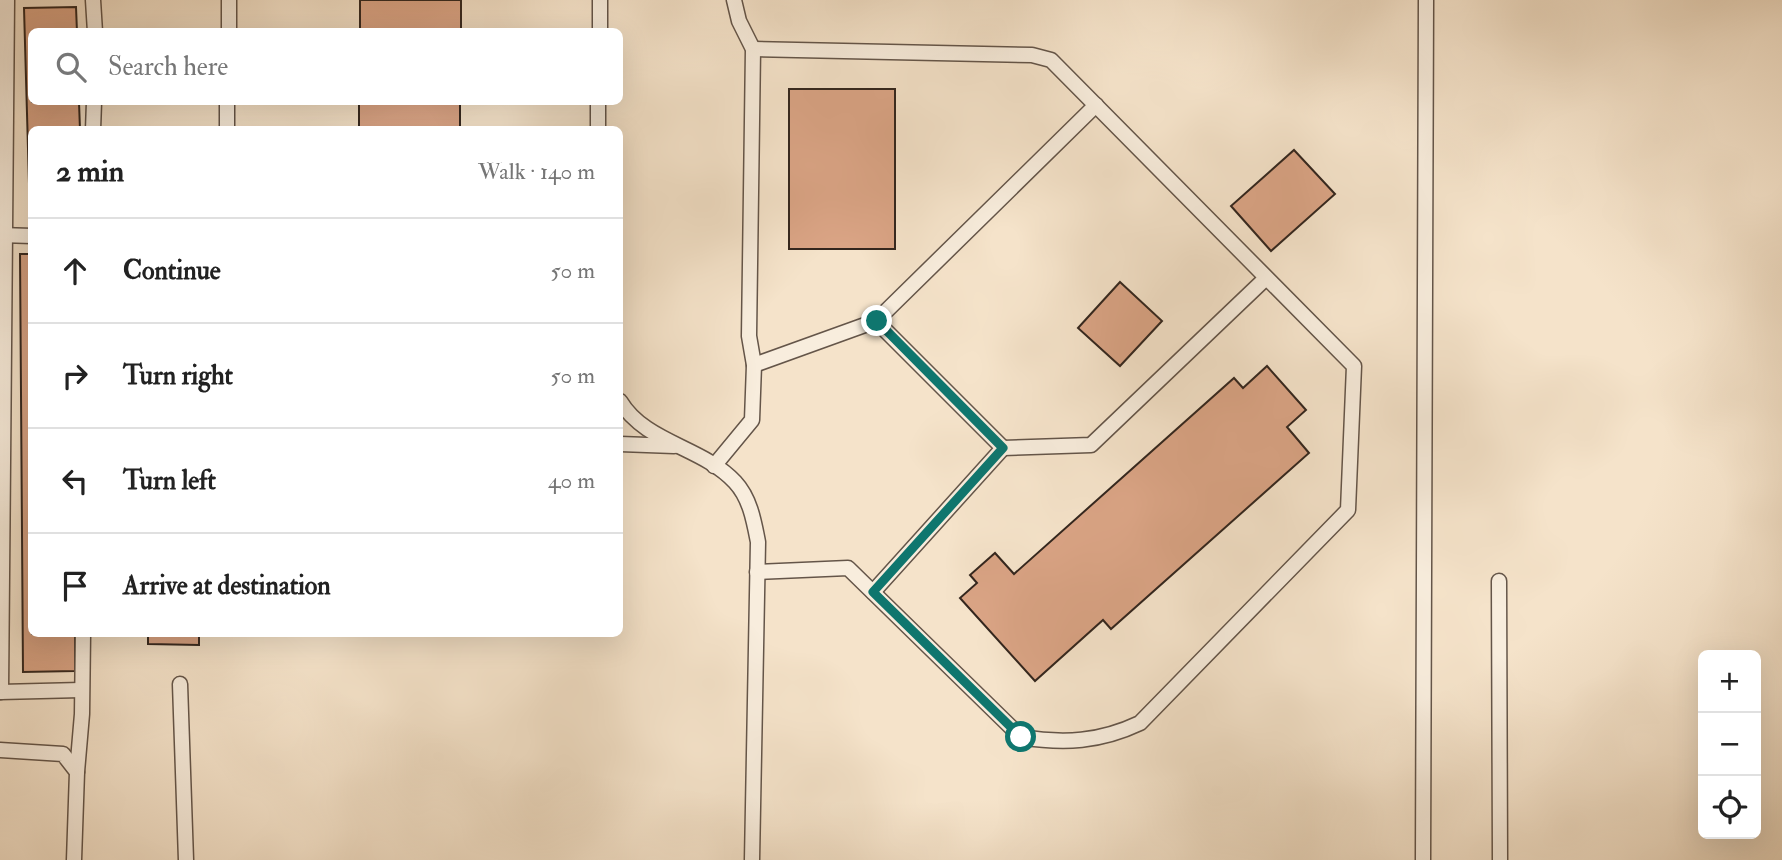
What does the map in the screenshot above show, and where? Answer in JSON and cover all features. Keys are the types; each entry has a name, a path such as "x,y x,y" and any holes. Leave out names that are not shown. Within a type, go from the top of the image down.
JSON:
{"lane":[{"path":"7,0 2,235 1,692 81,690"},
{"path":"93,0 95,28"},
{"path":"229,0 229,28"},
{"path":"600,0 600,28"},
{"path":"714,466 752,420 754,365 749,336 753,49 739,21 734,0"},
{"path":"1423,860 1426,0"},
{"path":"753,49 1032,55 1051,60 1354,366 1348,510 1140,723 1090,740 1053,742 1021,737 848,568 757,572"},
{"path":"93,126 94,105"},
{"path":"227,105 227,126"},
{"path":"598,105 598,126"},
{"path":"754,365 877,321 1096,105"},
{"path":"2,235 28,236"},
{"path":"877,321 1003,448 1091,446 1266,278"},
{"path":"623,404 647,428 714,466 735,482 751,508 758,542 752,860"},
{"path":"623,444 678,446"},
{"path":"873,592 1003,448"},
{"path":"1499,581 1500,860"},
{"path":"74,860 83,637"},
{"path":"180,684 186,860"},
{"path":"0,750 63,754 77,772"}],"building":[{"path":"360,0 461,0 461,28 360,28"},
{"path":"76,7 77,28 28,28 28,105 79,105 80,126 28,126 28,149 24,8"},
{"path":"789,89 895,89 895,249 789,249"},
{"path":"359,105 460,105 460,126 359,126"},
{"path":"1294,150 1335,194 1271,251 1231,206"},
{"path":"20,254 28,254 28,637 75,637 75,671 23,672"},
{"path":"1120,282 1162,321 1120,366 1078,328"},
{"path":"1267,366 1306,410 1287,427 1309,453 1111,629 1103,620 1035,681 960,598 977,583 970,575 995,553 1014,574 1234,378 1243,388"},
{"path":"148,637 199,637 199,645 148,644"}],"route":[{"path":"877,321 1003,448 873,592 1021,737"}]}
